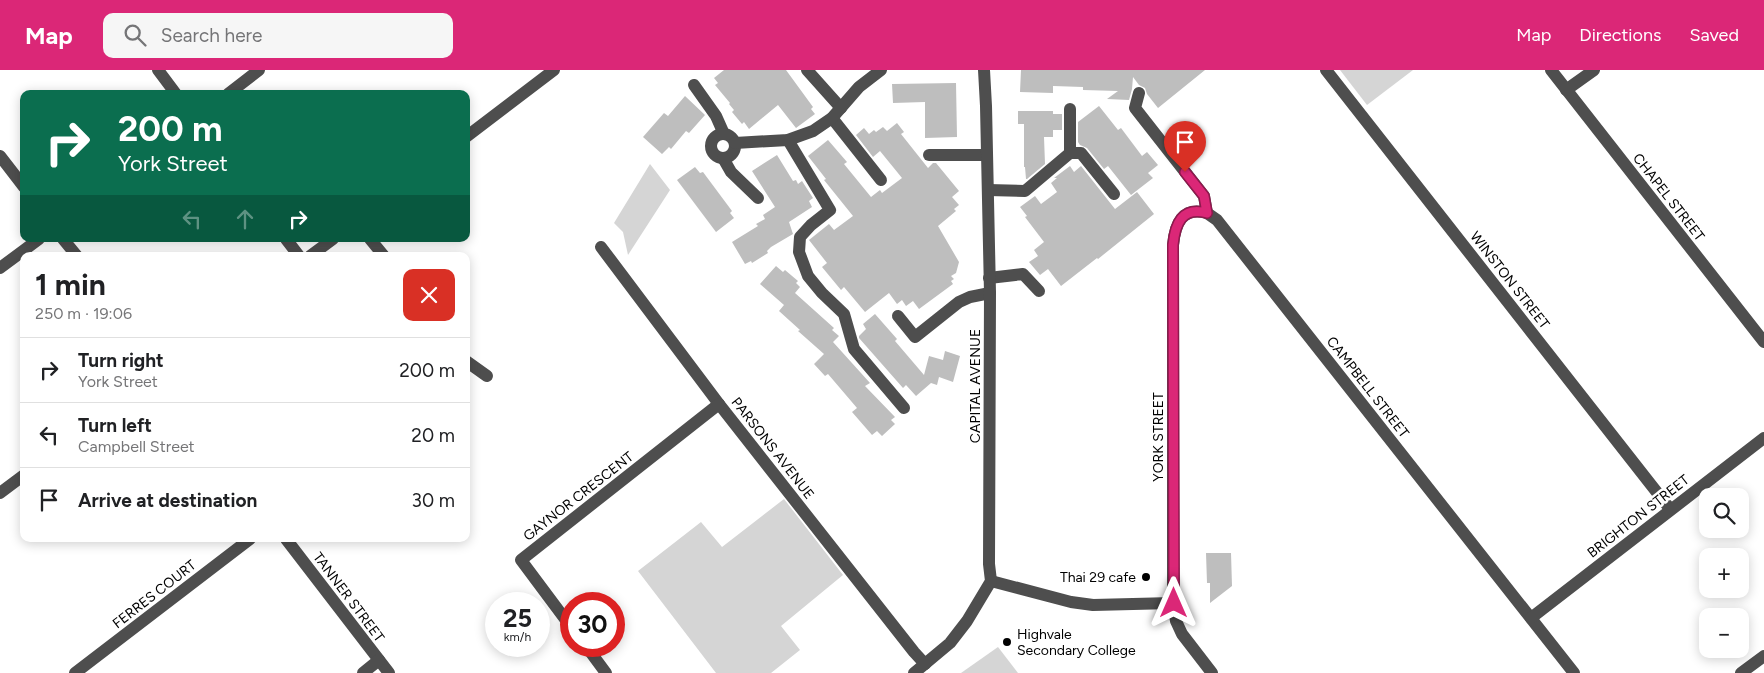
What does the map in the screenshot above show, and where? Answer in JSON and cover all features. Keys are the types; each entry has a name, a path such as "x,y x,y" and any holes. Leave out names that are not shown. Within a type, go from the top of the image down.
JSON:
{"street":[{"path":"158,70 173,90"},
{"path":"233,90 259,70"},
{"path":"470,134 554,70"},
{"path":"807,70 841,108"},
{"path":"735,143 788,140 813,131 832,118 859,87 881,70"},
{"name":"CAPITAL AVENUE","path":"984,70 990,293 989,564 991,581"},
{"name":"WINSTON STREET","path":"1326,70 1670,509"},
{"name":"CHAPEL STREET","path":"1551,70 1764,342"},
{"path":"1566,90 1594,70"},
{"path":"694,85 716,116 724,134 735,143 734,152 723,158"},
{"name":"CAMPBELL STREET","path":"1139,94 1135,108 1142,120 1204,196 1207,213 1218,220 1574,673"},
{"path":"1070,109 1070,153"},
{"path":"832,118 881,180"},
{"path":"724,134 716,137 711,145 715,155 723,158 731,172 758,198"},
{"path":"788,140 830,210 811,225 800,237 799,252 808,276 822,293 844,314 854,349 904,408"},
{"path":"988,190 1024,191 1070,153 1081,153 1114,194"},
{"path":"929,155 987,155"},
{"path":"0,156 20,182"},
{"name":"YORK STREET","path":"1207,213 1200,211 1185,215 1179,220 1174,229 1174,603 1176,621 1182,634 1212,673"},
{"path":"22,252 35,242"},
{"path":"65,242 74,252"},
{"path":"288,242 296,252"},
{"path":"315,252 329,242"},
{"path":"372,242 381,252"},
{"name":"PARSONS AVENUE","path":"601,247 719,404 925,664"},
{"path":"0,268 20,253"},
{"path":"989,278 1023,274 1039,291"},
{"path":"898,316 914,337 959,302 970,297 990,293"},
{"path":"470,364 487,376"},
{"name":"GAYNOR CRESCENT","path":"560,612 521,560 719,404"},
{"name":"BRIGHTON STREET","path":"1531,618 1764,438"},
{"path":"0,494 20,478"},
{"name":"FERRES COURT","path":"76,673 246,542"},
{"name":"TANNER STREET","path":"288,542 388,673"},
{"path":"914,673 950,643 967,621 991,581 1071,602 1093,605 1174,603"},
{"path":"1741,673 1764,656"},
{"path":"594,657 606,673"},
{"path":"363,673 379,660"}],"shaded area":[{"path":"1340,70 1413,70 1367,105"},
{"path":"650,164 670,190 628,255 623,232 614,223"},
{"path":"784,499 843,575 781,626 800,650 771,673 716,673 638,571 701,522 722,547"},
{"path":"998,647 1018,673 961,673"}],"building":[{"path":"724,70 786,70 813,107 811,109 815,114 796,128 778,105 749,129 732,112 734,110 730,103 715,85 718,83 714,78"},
{"path":"1021,70 1205,70 1158,108 1147,94 1145,88 1139,85 1133,77 1129,100 1107,99 1118,91 1083,90 1083,87 1053,86 1053,93 1020,92"},
{"path":"956,83 957,137 925,138 925,102 893,103 892,84"},
{"path":"685,96 705,115 689,133 686,131 671,149 669,147 662,154 643,137 664,113 668,116"},
{"path":"1099,106 1118,130 1121,128 1142,156 1147,152 1158,165 1148,173 1153,178 1131,195 1108,166 1104,169 1087,148 1078,142 1078,122"},
{"path":"1018,111 1053,111 1053,114 1062,114 1062,130 1053,130 1053,137 1044,137 1045,164 1027,179 1024,167 1024,124 1018,124"},
{"path":"897,123 904,132 901,134 928,168 933,163 936,163 959,191 952,197 959,205 954,209 956,211 938,226 959,262 956,273 951,276 954,279 951,281 953,284 919,309 913,301 906,306 902,300 897,304 889,293 865,312 844,287 841,290 822,267 827,263 809,240 829,224 834,230 853,216 824,180 826,179 808,156 828,140 847,162 844,164 871,197 880,190 882,193 902,178 880,151 873,157 856,135 864,128 869,134 883,127 887,131"},
{"path":"777,155 793,181 796,180 798,184 802,181 813,198 809,201 812,207 789,222 793,234 771,247 767,251 768,253 752,263 751,261 745,264 732,242 758,226 756,224 765,219 763,215 775,207 752,171"},
{"path":"1070,166 1074,172 1081,166 1115,209 1137,192 1154,214 1061,286 1048,269 1040,275 1029,262 1038,256 1034,250 1044,242 1025,217 1027,216 1020,207 1035,196 1041,204 1057,192 1051,183 1057,178 1054,178"},
{"path":"695,167 700,173 703,172 732,211 730,213 734,218 716,232 677,180"},
{"path":"776,266 783,272 785,270 798,281 796,283 800,287 795,293 834,328 832,330 839,336 833,342 870,383 865,386 895,417 891,420 895,424 882,436 877,431 872,435 852,412 857,408 828,374 825,376 814,364 824,354 779,311 784,305 760,284"},
{"path":"875,314 924,375 929,356 943,360 945,351 960,356 953,382 939,377 937,385 931,383 916,396 906,385 903,388 859,338 866,329 863,324"},
{"path":"1206,553 1231,553 1232,586 1210,603 1210,583 1207,583"}],"place":[{"name":"Thai 29 cafe","path":"1146,577"},
{"name":"Highvale Secondary College","path":"1007,642"}],"route":[{"path":"1174,603 1174,229 1179,220 1185,215 1200,211 1207,213 1204,196 1185,172"}]}
